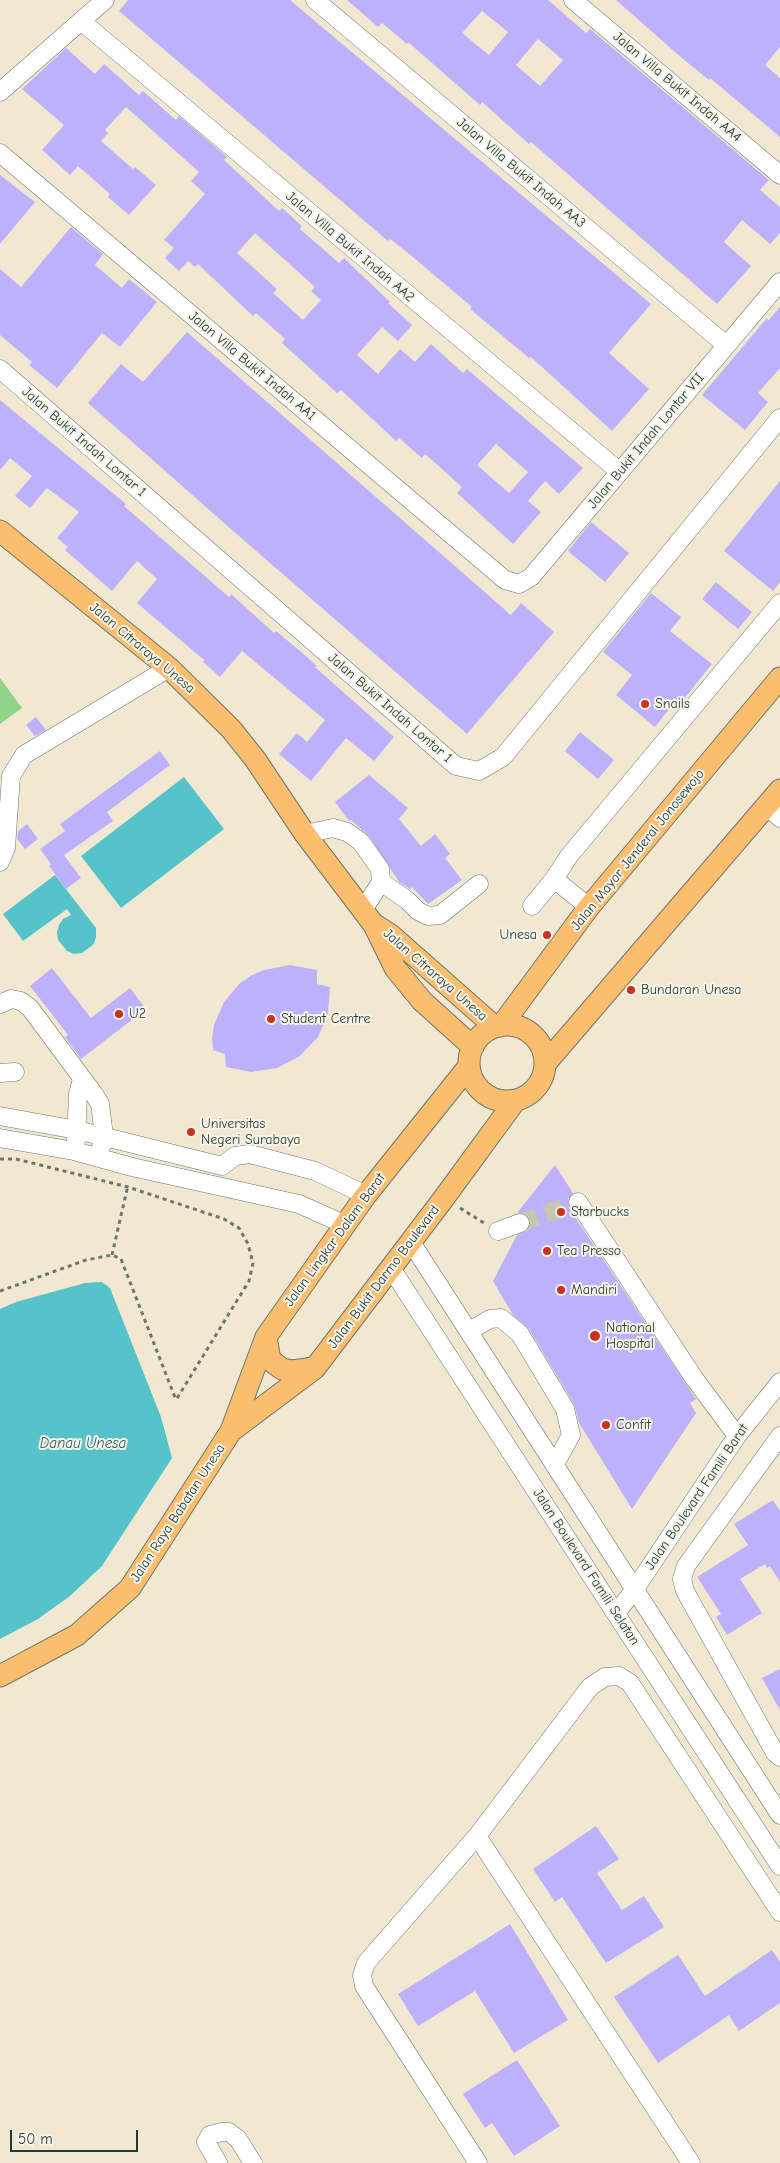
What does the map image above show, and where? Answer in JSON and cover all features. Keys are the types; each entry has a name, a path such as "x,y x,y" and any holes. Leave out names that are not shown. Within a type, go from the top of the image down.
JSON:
{"main road":[{"name":"Jalan Citraraya Unesa","path":"0,532 169,668 231,729 255,760 305,834 369,918 395,968 422,1001 502,1118"},
{"name":"Jalan Mayor Jenderal Jonosewojo","path":"466,1064 478,1038 498,1027 589,907 780,678"},
{"path":"545,1064 773,812 780,790"},
{"name":"Jalan Citraraya Unesa","path":"369,918 498,1027"},
{"path":"498,1027 517,1027 532,1035 544,1053 545,1064"},
{"path":"466,1064 479,1090 490,1097 502,1101 515,1101"},
{"name":"Jalan Lingkar Dalam Barat","path":"231,1430 266,1337 366,1195 466,1064"},
{"name":"Jalan Bukit Darmo Boulevard","path":"231,1430 315,1368 515,1101 533,1091 544,1074 545,1064"},
{"path":"266,1337 270,1360 282,1369 293,1371 315,1368"},
{"name":"Jalan Raya Babatan Unesa","path":"0,1676 78,1635 130,1588 231,1430"}],"street":[{"path":"0,92 105,0"},
{"name":"Jalan Villa Bukit Indah AA3","path":"316,0 726,345"},
{"name":"Jalan Villa Bukit Indah AA4","path":"573,0 780,175"},
{"name":"Jalan Villa Bukit Indah AA2","path":"81,21 620,472"},
{"name":"Jalan Villa Bukit Indah AA1","path":"0,153 505,580"},
{"name":"Jalan Bukit Indah Lontar VII","path":"505,580 519,584 531,577 780,282"},
{"name":"Jalan Bukit Indah Lontar 1","path":"0,369 456,766 479,771 503,757 780,418"},
{"path":"532,906 554,879 569,856 780,603"},
{"path":"0,862 6,848 11,776 24,755 169,668"},
{"path":"305,834 333,828 347,832 361,842 380,869 381,882 369,918"},
{"path":"554,879 589,907"},
{"path":"381,882 408,900 418,911 428,916 440,914 478,884"},
{"path":"0,1004 10,999 21,1001 30,1008 100,1104 104,1136 98,1157"},
{"path":"74,1151 77,1130 78,1094 82,1079"},
{"path":"0,1116 104,1136 222,1166"},
{"path":"0,1138 74,1151 132,1167 299,1204 346,1225"},
{"path":"217,1186 222,1166 235,1156 250,1154 315,1171 366,1195"},
{"path":"578,1202 694,1378 737,1436"},
{"path":"498,1231 520,1223"},
{"name":"Jalan Boulevard Famili Selatan","path":"411,1242 778,1808"},
{"name":"Jalan Boulevard Famili Selatan","path":"391,1268 780,1866"},
{"path":"469,1331 490,1319 501,1318 520,1334 565,1409 571,1435 555,1464"},
{"name":"Jalan Boulevard Famili Barat","path":"616,1614 635,1589 737,1436 780,1382"},
{"path":"777,1447 686,1566 682,1579 685,1591 775,1753 780,1757"},
{"path":"478,2163 364,1986 362,1975 366,1963 477,1836 590,1687 605,1677 619,1676 630,1683 780,1912"},
{"path":"477,1836 691,2163"},
{"path":"218,2163 206,2142 210,2135 222,2132 229,2132 238,2139 253,2163"}],"path":[{"path":"0,1159 16,1159 128,1187 224,1219 239,1228 248,1244 253,1262 249,1281 176,1400 126,1270 120,1259 112,1255 86,1260 0,1291"},
{"path":"112,1255 132,1167"},
{"path":"444,1198 498,1231"}],"green space":[{"path":"0,678 22,708 0,724"}],"water":[{"path":"184,777 224,829 121,908 81,856"},
{"path":"55,875 96,928 94,944 82,953 74,954 67,951 58,940 57,932 59,925 63,919 71,915 67,909 23,941 3,914"},
{"name":"Danau Unesa","path":"102,1282 110,1288 161,1417 172,1458 102,1566 70,1596 38,1619 0,1639 0,1309 16,1302 85,1283"}],"building":[{"path":"128,0 290,0 651,304 609,353 649,389 612,431 531,357 529,358 470,309 472,307 408,253 390,239 388,241 119,11"},
{"path":"347,0 548,0 586,33 590,29 769,180 760,190 780,207 780,233 770,244 742,220 724,242 751,266 717,304 531,142 529,144 482,102 480,105 408,42 407,44 382,23 378,27","holes":["482,11 508,32 489,55 462,33","538,39 563,60 540,86 516,65"]},
{"path":"616,0 780,0 780,47 765,65 780,78 780,137 710,78 709,80 683,59"},
{"path":"66,48 95,74 104,64 139,95 143,91 176,120 179,116 227,157 224,160 279,211 282,208 302,226 300,229 339,263 344,258 412,325 398,341 382,327 357,355 378,374 400,349 415,362 431,344 463,373 467,369 583,468 559,494 545,481 528,501 541,512 513,544 457,493 462,487 425,454 422,458 399,438 396,441 341,390 337,393 282,343 285,339 256,313 253,316 198,264 195,267 188,261 179,271 165,258 174,248 164,240 205,194 191,181 199,172 126,107 105,130 108,133 101,141 133,169 135,167 156,185 129,215 108,197 110,194 78,166 70,175 42,150 64,125 22,89","holes":["255,233 315,287 311,291 321,300 303,320 273,293 277,289 237,253","496,444 528,472 509,493 477,465"]},
{"path":"0,175 35,202 0,244"},
{"path":"71,227 103,254 95,265 122,288 129,279 157,302 120,347 102,333 57,388 29,365 32,362 0,335 0,269 21,287"},
{"path":"780,307 780,368 758,393 768,402 745,430 702,395 767,318 768,321"},
{"path":"187,332 511,615 521,603 554,632 467,734 88,403 121,364 143,382"},
{"path":"0,400 126,504 124,506 229,597 231,594 274,633 276,631 299,650 317,666 315,667 394,737 374,761 346,738 311,781 279,754 297,733 307,742 325,720 242,651 220,677 203,662 204,660 137,603 157,579 137,561 112,591 65,550 68,547 57,538 79,512 47,488 30,508 15,496 32,476 10,458 0,470"},
{"path":"780,481 780,582 773,591 724,551"},
{"path":"591,522 629,553 605,582 568,551"},
{"path":"716,582 752,612 738,629 702,599"},
{"path":"651,593 681,617 670,631 712,664 675,710 671,707 655,727 616,695 632,675 603,652"},
{"path":"36,717 46,730 35,736 26,725"},
{"path":"580,732 614,760 598,779 565,751"},
{"path":"160,751 170,765 107,812 113,821 64,855 81,878 66,889 49,866 51,864 40,849 65,831 60,824"},
{"path":"369,775 408,808 399,819 421,846 435,834 450,854 445,858 462,880 428,904 412,887 410,889 399,882 369,836 351,820 349,821 335,802"},
{"path":"27,824 38,839 25,849 17,839 18,831"},
{"name":"Student Centre","path":"290,965 317,970 317,984 330,987 328,1014 318,1037 300,1056 277,1068 251,1072 226,1067 225,1054 213,1050 212,1038 214,1025 224,1002 240,983 252,975 264,970"},
{"name":"U2","path":"52,968 91,1018 130,988 146,1009 81,1059 65,1037 68,1035 30,986"},
{"name":"National Hospital","path":"555,1165 573,1193 568,1198 569,1208 696,1399 690,1403 696,1413 632,1509 579,1423 574,1404 529,1329 513,1315 493,1281 517,1235 528,1230 530,1225 527,1215 517,1213"},
{"path":"773,1500 780,1511 780,1582 770,1566 767,1568 765,1564 740,1579 762,1613 727,1635 716,1617 721,1614 697,1577 748,1545 734,1524"},
{"path":"780,1669 780,1710 762,1678"},
{"path":"596,1826 619,1859 597,1873 622,1910 644,1896 664,1927 606,1963 562,1897 555,1902 533,1869"},
{"path":"510,1924 568,2020 514,2053 475,1991 418,2026 398,1994"},
{"path":"772,1950 780,1962 780,2003 739,2031 729,2015 658,2063 614,1997 678,1955 705,1996"},
{"path":"517,2060 560,2126 514,2156 492,2123 485,2128 463,2094"}],"tunnel":[{"path":"520,1223 578,1202"}],"place":[{"name":"Snails","path":"645,704"},
{"name":"Unesa","path":"547,935"},
{"name":"Bundaran Unesa","path":"631,990"},
{"name":"U2","path":"119,1014"},
{"name":"Student Centre","path":"271,1019"},
{"name":"Universitas Negeri Surabaya","path":"191,1132"},
{"name":"Starbucks","path":"561,1212"},
{"name":"Tea Presso","path":"547,1251"},
{"name":"Mandiri","path":"561,1290"},
{"name":"National Hospital","path":"595,1336"},
{"name":"Confit","path":"606,1425"}]}
